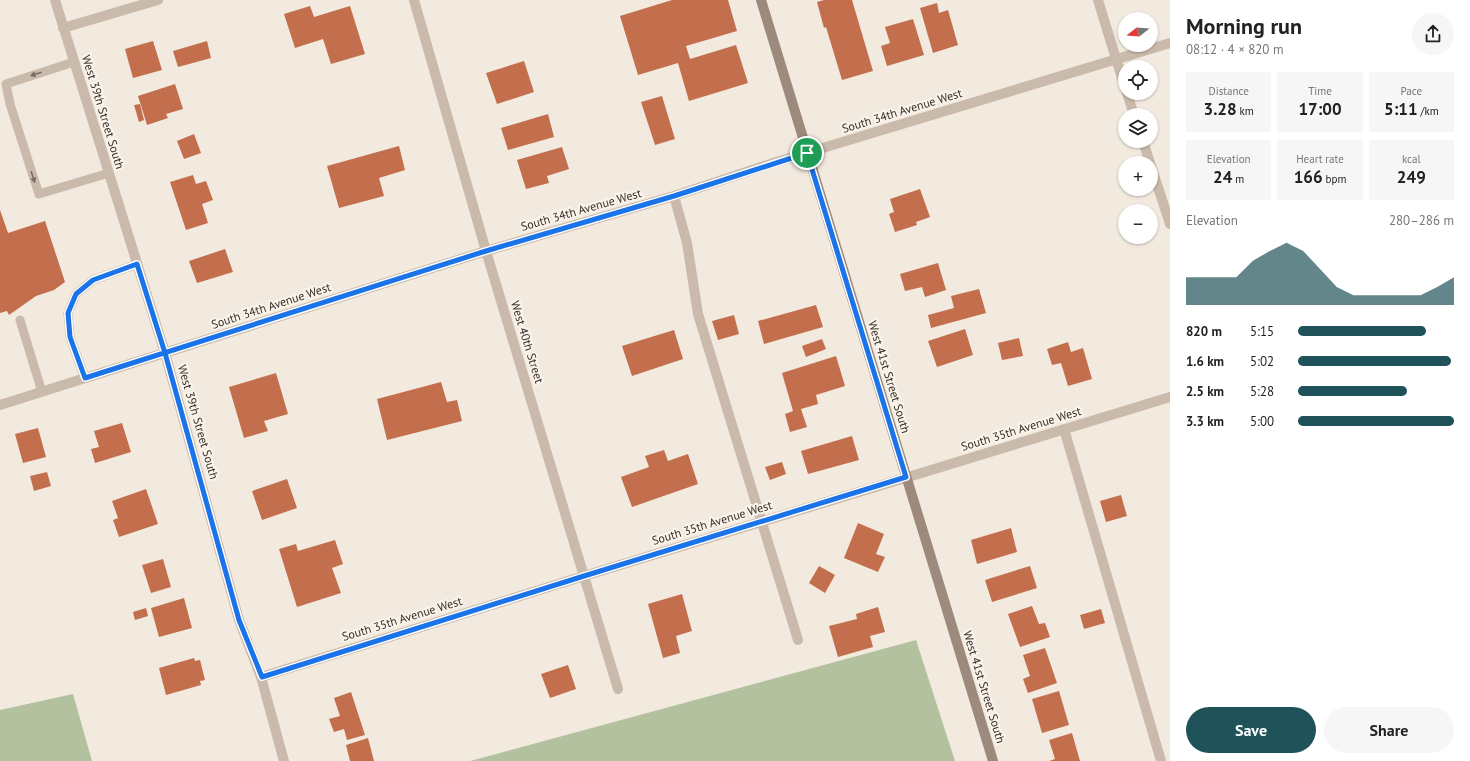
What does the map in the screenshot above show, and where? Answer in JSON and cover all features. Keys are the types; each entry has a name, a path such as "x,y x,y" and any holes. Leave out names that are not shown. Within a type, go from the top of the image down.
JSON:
{"main road":[{"name":"West 41st Street South","path":"761,0 993,761"}],"street":[{"name":"West 39th Street South","path":"55,0 165,353 239,620 262,677 284,761"},
{"path":"63,28 158,0"},
{"name":"West 40th Street","path":"414,0 486,251 618,690"},
{"path":"1098,0 1118,66"},
{"name":"South 34th Avenue West","path":"0,405 486,251 674,196 807,153 1170,43"},
{"path":"1158,187 1170,224"},
{"path":"674,196 687,243 698,314 798,640"},
{"name":"South 35th Avenue West","path":"262,677 584,576 1170,397"},
{"path":"1064,429 1161,761"}],"lane":[{"path":"74,62 6,84 10,104 32,175 39,194 109,173"},
{"path":"85,378 70,337 68,313 76,294 93,280 137,264"},
{"path":"20,320 42,392"}],"green space":[{"path":"916,640 955,761 470,761"},
{"path":"73,694 92,761 0,761 0,710"}],"building":[{"path":"672,0 728,0 737,31 686,46 690,59 736,45 748,83 689,101 678,63 638,75 620,16"},
{"path":"824,0 852,0 873,71 842,80 826,27 824,28 817,2"},
{"path":"937,3 939,13 948,10 958,45 933,53 920,8"},
{"path":"310,6 314,17 350,6 365,54 331,64 323,39 295,48 284,14"},
{"path":"913,19 924,55 887,66 881,46 890,43 885,27"},
{"path":"153,41 162,70 133,78 125,49"},
{"path":"207,41 211,58 178,67 173,51"},
{"path":"524,61 534,92 497,104 486,73"},
{"path":"175,84 183,109 166,114 168,118 147,125 138,96"},
{"path":"662,96 675,139 655,145 641,102"},
{"path":"140,104 144,120 139,122 134,105"},
{"path":"548,114 554,137 508,150 501,128"},
{"path":"194,134 201,153 184,159 177,141"},
{"path":"399,146 405,170 379,178 384,196 339,208 327,166"},
{"path":"562,147 569,169 547,176 549,183 526,189 517,160"},
{"path":"193,175 196,184 206,181 213,200 202,204 208,223 186,230 170,182"},
{"path":"920,189 930,217 916,222 917,225 895,232 889,214 894,212 890,199"},
{"path":"0,210 8,233 45,221 65,282 54,290 36,296 9,315 7,311 0,313"},
{"path":"225,249 233,272 197,283 189,261"},
{"path":"938,263 946,290 925,297 922,287 905,291 900,274"},
{"path":"979,289 986,313 931,328 928,315 954,308 951,296"},
{"path":"816,305 823,327 764,344 758,321"},
{"path":"734,315 739,334 718,340 712,321"},
{"path":"965,329 973,355 937,367 928,341"},
{"path":"674,330 683,359 632,376 622,346"},
{"path":"1019,338 1023,356 1002,360 998,343"},
{"path":"822,339 826,349 806,357 802,346"},
{"path":"1068,342 1071,352 1083,348 1092,379 1068,386 1061,363 1052,365 1047,349"},
{"path":"836,356 845,386 816,395 818,404 801,409 807,427 790,432 785,414 793,411 782,373"},
{"path":"276,373 288,414 264,421 268,431 244,438 229,387"},
{"path":"441,382 447,402 457,400 462,421 387,440 377,399"},
{"path":"122,423 131,452 95,463 91,449 99,447 94,431"},
{"path":"38,428 46,457 23,463 15,434"},
{"path":"852,436 859,460 808,474 801,451"},
{"path":"664,450 668,461 688,454 698,484 632,507 621,477 649,467 645,456"},
{"path":"782,462 786,474 770,480 765,467"},
{"path":"47,472 51,486 34,491 30,476"},
{"path":"287,479 297,508 262,520 252,491"},
{"path":"146,489 158,524 119,537 113,520 118,518 112,501"},
{"path":"1121,495 1127,516 1106,522 1100,501"},
{"path":"858,523 884,534 876,554 885,557 878,572 844,558"},
{"path":"1011,528 1017,552 977,564 971,540"},
{"path":"335,540 343,564 332,568 341,593 297,607 279,549 296,544 298,551"},
{"path":"163,559 171,587 151,593 142,565"},
{"path":"819,566 835,575 825,593 809,583"},
{"path":"1030,566 1037,588 992,602 985,580"},
{"path":"682,594 692,631 676,636 680,653 663,658 648,604"},
{"path":"184,598 192,628 159,637 151,608"},
{"path":"1032,606 1039,624 1045,623 1050,637 1020,647 1008,614"},
{"path":"878,607 885,632 870,636 873,647 838,657 829,626 857,619 856,614"},
{"path":"146,608 148,616 135,620 133,612"},
{"path":"1101,609 1105,623 1084,629 1080,615"},
{"path":"1045,648 1057,683 1028,693 1023,679 1030,676 1023,655"},
{"path":"194,658 195,661 200,660 205,680 200,681 201,685 166,695 159,668"},
{"path":"568,665 576,689 550,698 541,674"},
{"path":"1059,691 1069,725 1042,733 1032,699"},
{"path":"351,692 365,735 347,740 344,729 334,732 329,719 340,716 334,698"},
{"path":"1072,733 1080,761 1049,761 1055,759 1049,740"},
{"path":"368,738 374,761 350,761 346,745"}],"route":[{"path":"807,153 674,196 486,251 165,353 85,378 70,337 68,313 76,294 93,280 137,264 165,353 239,620 262,677 906,477 807,153"}]}
